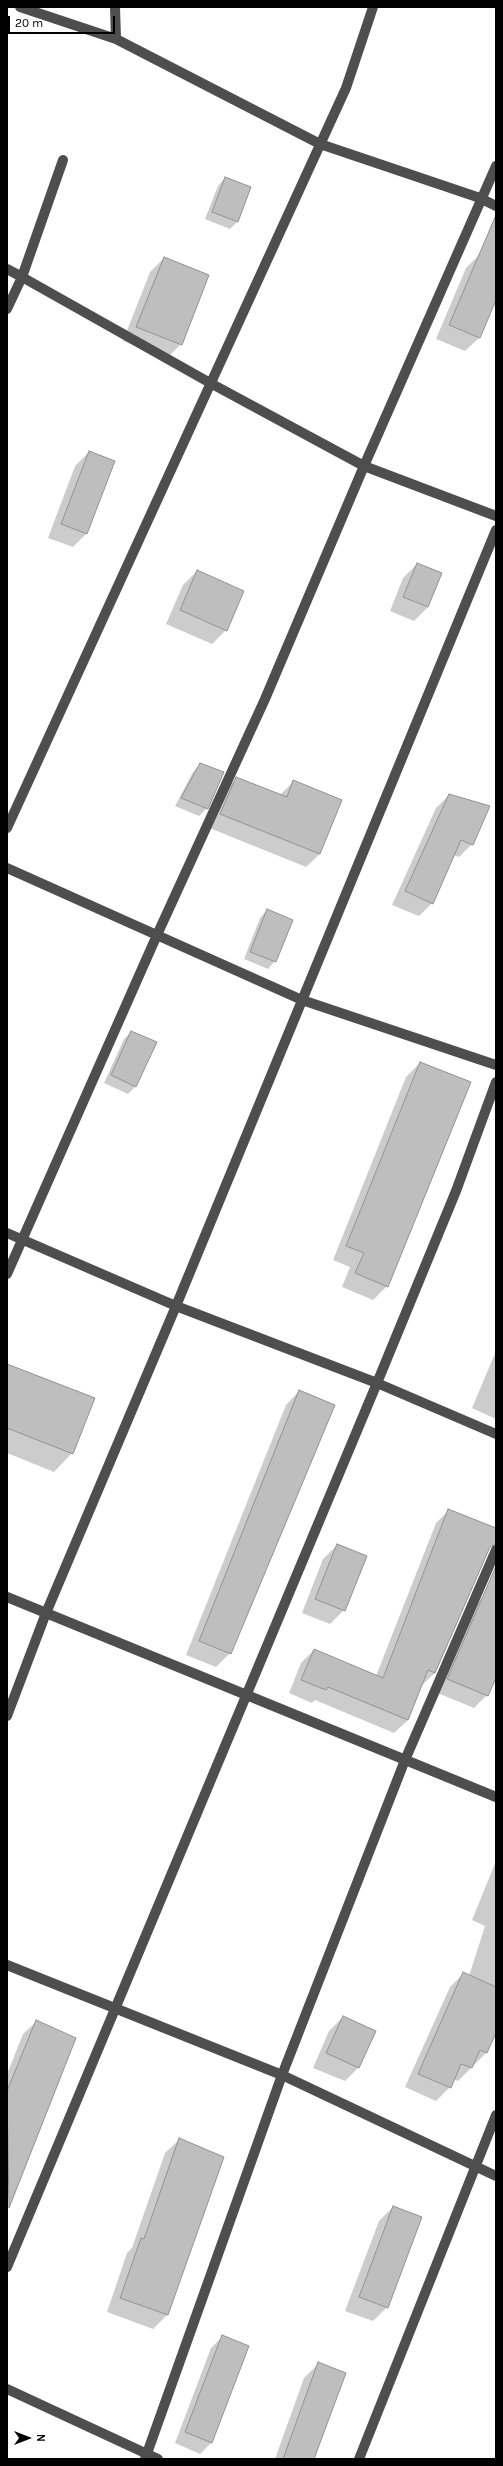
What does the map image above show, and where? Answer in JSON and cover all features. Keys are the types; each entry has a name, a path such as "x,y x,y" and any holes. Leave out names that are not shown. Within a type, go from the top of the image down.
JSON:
{"street":[{"path":"20,7 116,39 320,144 480,198 496,206"},
{"path":"115,7 116,39"},
{"path":"7,828 212,384 346,88 373,7"},
{"path":"7,309 22,277 63,160"},
{"path":"7,1274 156,935 265,699 480,198 496,166"},
{"path":"7,269 212,384 364,466 496,516"},
{"path":"7,1716 46,1613 176,1306 496,530"},
{"path":"7,868 302,1000 496,1065"},
{"path":"7,2267 377,1383 456,1191 496,1082"},
{"path":"7,1233 176,1306 377,1383 496,1434"},
{"path":"146,2456 282,2075 405,1760 496,1550"},
{"path":"7,1597 496,1797"},
{"path":"7,1966 282,2075 474,2167 496,2176"},
{"path":"359,2459 496,2115"},
{"path":"7,2389 146,2456 158,2459"}],"building":[{"path":"225,177 251,187 238,222 212,212"},
{"path":"496,215 496,300 480,338 449,325"},
{"path":"164,257 209,275 182,345 136,327"},
{"path":"89,451 115,461 87,534 61,524"},
{"path":"417,563 442,573 428,607 403,597"},
{"path":"197,570 244,591 227,631 180,610"},
{"path":"200,763 224,772 208,809 181,798"},
{"path":"236,777 287,797 293,780 342,800 320,854 220,814"},
{"path":"449,794 490,806 473,845 461,840 433,904 405,891"},
{"path":"267,909 293,920 276,962 250,952"},
{"path":"131,1031 157,1042 136,1087 111,1075"},
{"path":"420,1062 471,1082 388,1287 355,1273 364,1253 346,1246"},
{"path":"7,1364 95,1398 73,1454 7,1428"},
{"path":"299,1390 335,1405 231,1654 199,1641"},
{"path":"448,1509 496,1528 496,1544 490,1547 435,1673 428,1670 408,1720 328,1687 326,1690 301,1680 314,1649 383,1678"},
{"path":"337,1544 367,1556 345,1611 315,1599"},
{"path":"496,1566 496,1678 488,1696 447,1679"},
{"path":"463,1972 496,1987 496,2033 487,2053 480,2050 472,2068 461,2064 451,2088 418,2074"},
{"path":"343,2016 376,2031 359,2068 326,2053"},
{"path":"36,2020 76,2038 9,2208 7,2091"},
{"path":"179,2138 224,2157 168,2315 120,2298 141,2238 144,2239"},
{"path":"393,2206 422,2217 388,2308 359,2297"},
{"path":"222,2335 249,2346 212,2443 185,2432"},
{"path":"318,2362 346,2373 314,2459 283,2459"}]}
